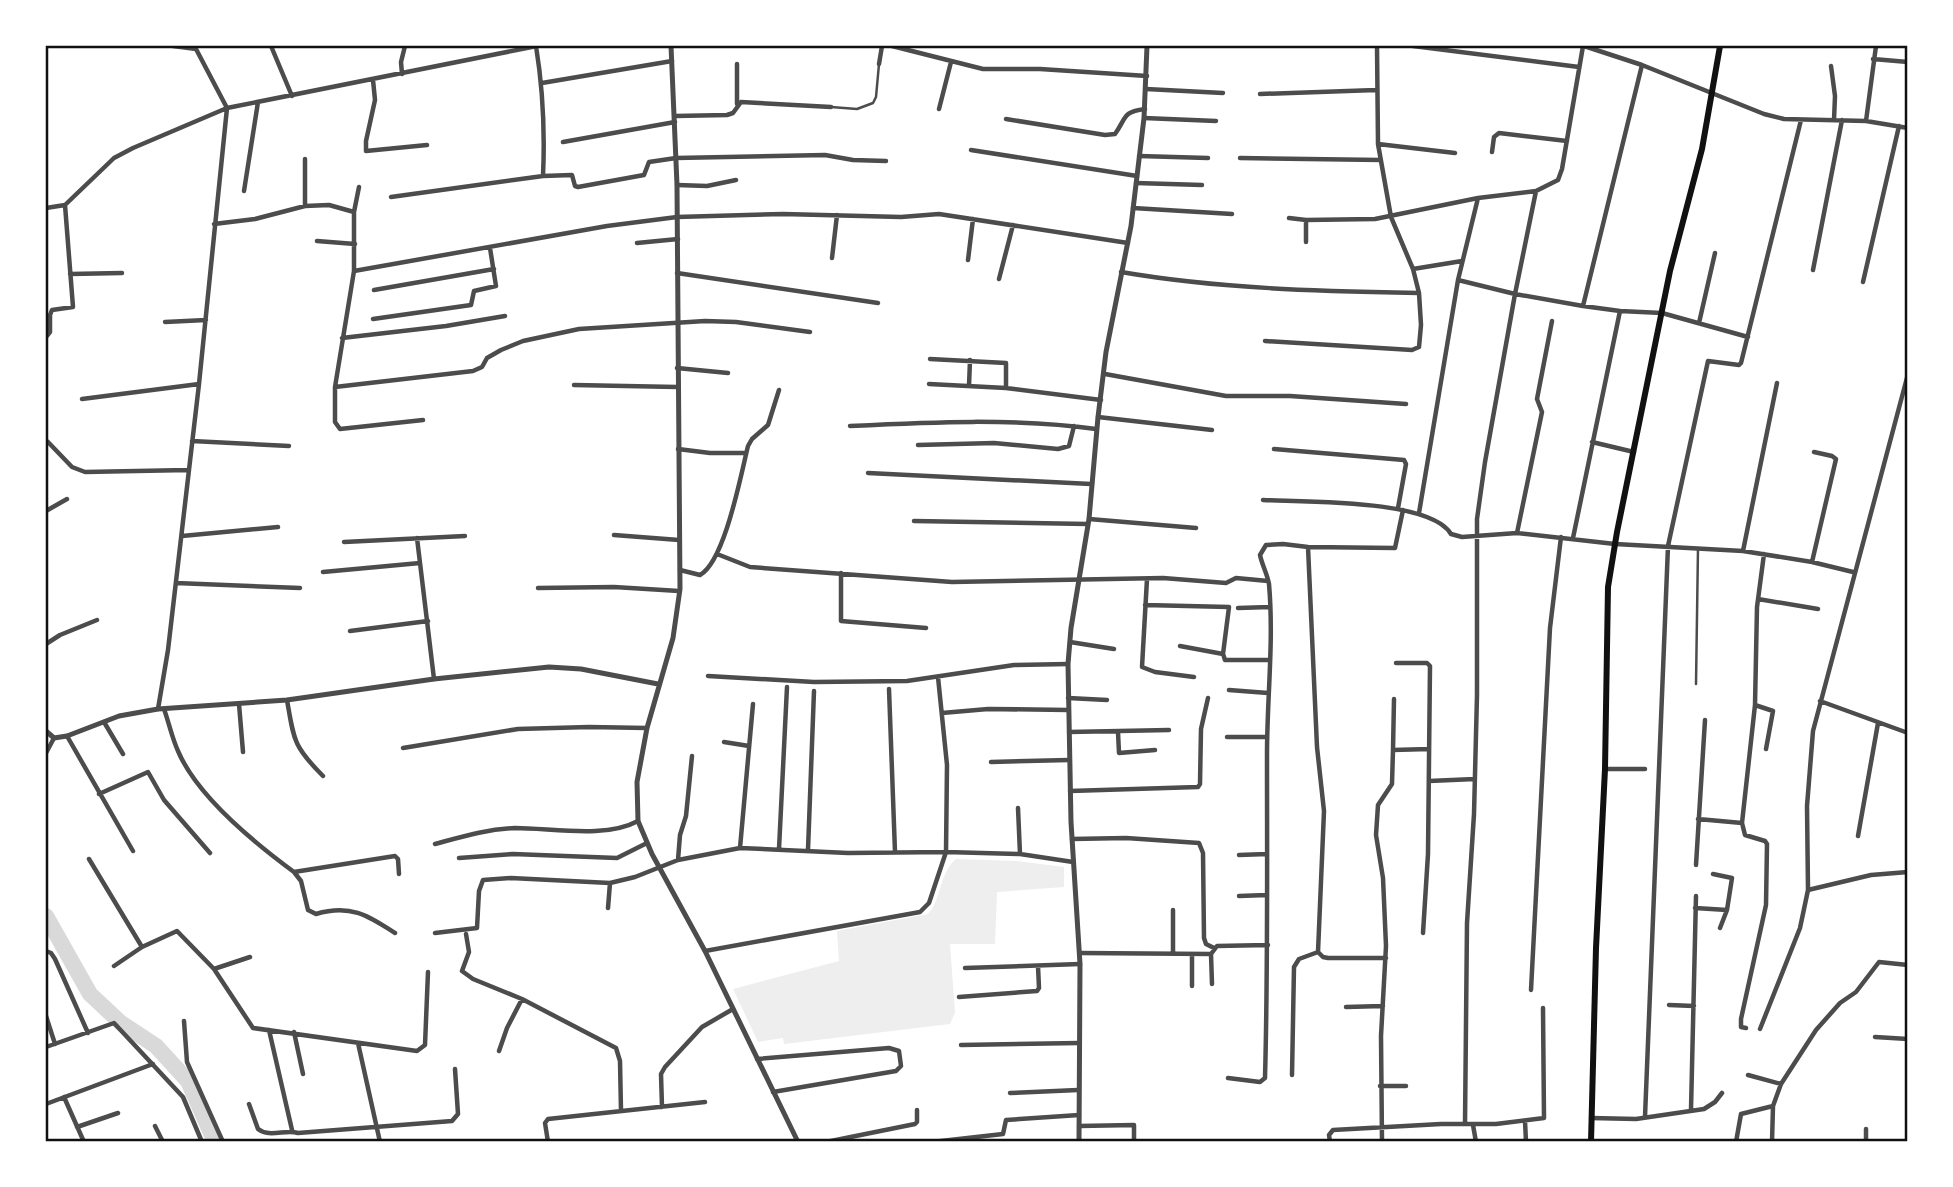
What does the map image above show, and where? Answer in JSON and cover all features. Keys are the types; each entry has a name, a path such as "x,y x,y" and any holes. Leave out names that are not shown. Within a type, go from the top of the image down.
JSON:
{"main road":[{"path":"1591,1142 1595,975 1605,769 1607,611 1615,544 1680,231 1702,149 1720,46"}],"street":[{"path":"173,46 196,49 227,108 200,384 161,709 178,752 199,785 228,817 295,872 301,881 308,910 316,914 336,908 352,911 370,917 395,933"},
{"path":"271,46 292,96"},
{"path":"402,74 401,62 405,46"},
{"path":"46,208 65,205 114,158 227,108 536,46 542,83 545,143 543,176"},
{"path":"671,46 678,239 680,570 673,638 647,728 637,782 636,804 638,821 647,843 705,951 798,1142"},
{"path":"879,64 882,46"},
{"path":"892,46 983,69 1040,69 1147,76"},
{"path":"1079,1142 1080,953 1069,792 1068,664 1088,522 1106,352 1133,208 1144,118 1147,46"},
{"path":"1265,341 1415,350 1420,344 1419,293 1413,269 1391,217 1378,144 1377,46"},
{"path":"1413,46 1579,67"},
{"path":"1289,218 1307,220 1391,217 1478,198 1536,191 1558,180 1584,46 1712,91 1764,114 1801,120 1866,121 1908,128"},
{"path":"1866,121 1876,46"},
{"path":"1873,59 1908,62"},
{"path":"542,83 672,61"},
{"path":"939,109 951,62"},
{"path":"563,142 675,119 733,113 737,104 737,64"},
{"path":"1583,306 1642,65"},
{"path":"1832,66 1835,96 1833,120"},
{"path":"373,80 375,100 366,151 427,145"},
{"path":"1146,89 1223,93"},
{"path":"1260,94 1376,90"},
{"path":"244,191 258,102"},
{"path":"737,104 741,102 831,107"},
{"path":"1006,119 1105,135 1115,134 1125,114 1144,109"},
{"path":"1144,118 1216,121"},
{"path":"1645,1117 1668,546 1709,361 1741,364 1801,120"},
{"path":"1812,270 1842,120"},
{"path":"1863,282 1899,126"},
{"path":"1492,152 1494,137 1499,133 1567,141"},
{"path":"1378,144 1455,153"},
{"path":"971,150 1137,176"},
{"path":"391,197 572,174 575,186 578,187 644,175 649,162 676,158 825,155 853,160 886,161"},
{"path":"1139,156 1208,158"},
{"path":"1240,158 1381,160"},
{"path":"304,159 305,206"},
{"path":"677,185 707,186 736,180"},
{"path":"1136,184 1202,184"},
{"path":"359,187 355,212 354,271 335,387 335,422 340,429 423,420"},
{"path":"1465,1124 1467,923 1475,779 1476,536 1485,462 1536,191"},
{"path":"1419,513 1458,280 1478,198"},
{"path":"46,337 49,336 52,310 73,307 65,205"},
{"path":"214,224 254,219 305,206 329,205 355,212"},
{"path":"1133,208 1232,214"},
{"path":"354,271 677,216 901,217 939,214 1128,243"},
{"path":"832,258 837,215"},
{"path":"968,260 973,219"},
{"path":"1306,242 1307,220"},
{"path":"999,279 1013,225"},
{"path":"637,243 678,239"},
{"path":"317,241 355,244"},
{"path":"373,319 469,306 474,291 496,286 490,248"},
{"path":"1699,323 1715,253"},
{"path":"1413,269 1462,261"},
{"path":"374,290 494,269"},
{"path":"1121,272 1192,283 1295,290 1419,293"},
{"path":"70,274 122,273"},
{"path":"677,273 878,303"},
{"path":"1458,280 1583,306 1662,313 1748,337"},
{"path":"1573,538 1620,311"},
{"path":"342,338 505,316"},
{"path":"166,321 206,320"},
{"path":"1517,533 1542,412 1537,398 1552,321"},
{"path":"335,387 472,370 482,367 487,358 501,350 523,341 579,329 736,322 810,332"},
{"path":"930,359 1006,363 1006,388"},
{"path":"969,387 970,360"},
{"path":"677,368 728,373"},
{"path":"1105,374 1226,396 1290,396 1406,404"},
{"path":"1760,1029 1800,928 1808,890 1808,775 1813,731 1853,572 1908,374"},
{"path":"1742,551 1777,383"},
{"path":"82,399 200,384"},
{"path":"929,384 1006,388 1101,400"},
{"path":"574,385 677,387"},
{"path":"680,570 700,575 705,573 717,554 746,453 752,439 768,425 779,390"},
{"path":"1098,417 1212,430"},
{"path":"850,426 935,422 1096,429"},
{"path":"918,445 994,443 1058,449 1069,446 1074,426"},
{"path":"192,441 289,446"},
{"path":"48,442 72,467 85,472 188,470"},
{"path":"1592,442 1635,452"},
{"path":"678,449 710,453 746,453"},
{"path":"1228,1078 1264,1081 1268,946 1267,737 1270,607 1268,581 1260,555 1265,545 1283,544 1307,547 1395,548 1406,464 1404,460 1273,449"},
{"path":"1812,562 1836,460 1832,456 1814,452"},
{"path":"868,473 1091,484"},
{"path":"46,511 67,499"},
{"path":"1263,500 1400,509 1419,513 1443,524 1451,534 1462,537 1517,533 1615,544 1742,551 1812,562 1853,572"},
{"path":"914,521 1088,522 1196,528"},
{"path":"182,536 278,527"},
{"path":"344,542 465,536"},
{"path":"614,536 679,540"},
{"path":"1531,990 1550,628 1561,537"},
{"path":"417,538 434,679"},
{"path":"1307,547 1317,747 1324,811 1318,952 1328,958 1386,958"},
{"path":"717,554 750,567 952,582 1163,578 1226,583 1236,578 1268,581"},
{"path":"1746,1028 1741,1027 1741,1019 1766,905 1767,844 1745,835 1742,823 1755,705 1755,636 1764,554"},
{"path":"323,572 420,563"},
{"path":"841,573 841,621 926,628"},
{"path":"1147,579 1142,667 1155,672 1194,677"},
{"path":"176,583 300,587"},
{"path":"538,588 614,587 679,591"},
{"path":"1758,599 1818,609"},
{"path":"1145,605 1229,607 1223,654 1227,661 1269,660"},
{"path":"1238,608 1270,607"},
{"path":"46,645 60,635 97,620"},
{"path":"351,631 428,621"},
{"path":"1070,642 1114,649"},
{"path":"1180,646 1223,654"},
{"path":"1396,663 1430,665 1428,854 1423,933"},
{"path":"708,676 814,682 907,681 1014,665 1068,664"},
{"path":"46,731 54,738 67,736 119,716 161,709 287,700 434,679 563,667 658,684"},
{"path":"705,951 920,912 929,903 946,852 947,765 938,677"},
{"path":"779,849 787,687"},
{"path":"889,690 895,852"},
{"path":"1229,690 1268,693"},
{"path":"808,850 814,691"},
{"path":"1068,698 1107,700"},
{"path":"1069,792 1198,787 1201,729 1208,698"},
{"path":"1382,1142 1380,1086 1386,958 1383,877 1376,835 1378,805 1392,784 1394,699"},
{"path":"287,700 295,741 304,758 323,776"},
{"path":"1821,701 1908,733"},
{"path":"239,704 243,752"},
{"path":"740,848 754,704"},
{"path":"1755,705 1773,711 1766,749"},
{"path":"943,713 988,709 1068,710"},
{"path":"1696,864 1705,720"},
{"path":"103,721 123,754"},
{"path":"1858,836 1878,723"},
{"path":"403,748 518,729 647,728"},
{"path":"1068,732 1169,730"},
{"path":"1118,732 1119,753 1155,750"},
{"path":"67,736 133,851"},
{"path":"1227,737 1267,737"},
{"path":"46,753 54,738"},
{"path":"724,742 749,746"},
{"path":"1393,750 1429,749"},
{"path":"678,860 692,756"},
{"path":"991,762 1069,760"},
{"path":"1605,769 1645,769"},
{"path":"99,794 148,772 164,800 210,853"},
{"path":"1429,781 1475,779"},
{"path":"1018,808 1020,854"},
{"path":"1698,819 1742,823"},
{"path":"435,844 483,831 513,828 620,829 638,821"},
{"path":"1072,839 1126,838 1199,843 1203,853 1204,938 1206,944 1214,948"},
{"path":"459,858 513,854 617,858 647,843"},
{"path":"435,933 477,928 480,884 483,880 511,878 610,883 678,860 740,848 1020,854 1073,862"},
{"path":"1239,855 1267,853"},
{"path":"295,872 395,856 398,859 399,874"},
{"path":"89,859 142,947"},
{"path":"1808,890 1871,875 1908,872"},
{"path":"1713,874 1732,877 1727,910 1720,929"},
{"path":"608,908 610,883"},
{"path":"1239,896 1267,895"},
{"path":"1692,1110 1696,896"},
{"path":"1695,908 1727,910"},
{"path":"1173,910 1173,952"},
{"path":"114,966 142,947 177,931 214,969 248,1023 256,1030 294,1032 410,1051 422,1049 425,1045 428,972"},
{"path":"466,934 469,952 462,971 473,979 522,999 616,1048 620,1061 621,1111"},
{"path":"1212,984 1211,954 1214,948 1222,944 1268,946"},
{"path":"46,951 55,959 88,1032"},
{"path":"1292,1075 1294,967 1299,959 1318,952"},
{"path":"1080,953 1211,954"},
{"path":"1192,954 1192,986"},
{"path":"214,969 250,957"},
{"path":"1772,1142 1773,1106 1782,1084 1816,1030 1840,1003 1857,992 1879,962 1908,965"},
{"path":"965,968 1080,964"},
{"path":"959,997 1037,990 1038,966"},
{"path":"499,1051 522,999"},
{"path":"1669,1005 1694,1006"},
{"path":"1346,1007 1383,1006"},
{"path":"1329,1142 1329,1135 1333,1130 1473,1125 1542,1119 1545,1115 1543,1008"},
{"path":"662,1107 661,1074 665,1067 702,1027 733,1009"},
{"path":"46,1016 55,1044"},
{"path":"184,1021 187,1062 223,1142"},
{"path":"46,1047 114,1023 183,1097 202,1142"},
{"path":"269,1030 292,1130"},
{"path":"294,1032 303,1074"},
{"path":"1875,1037 1908,1039"},
{"path":"358,1043 380,1142"},
{"path":"961,1045 1079,1043"},
{"path":"757,1059 889,1048 899,1051 901,1066 894,1072 772,1092"},
{"path":"46,1104 153,1064"},
{"path":"249,1104 261,1133 292,1130 298,1133 455,1120 458,1114 455,1069"},
{"path":"1748,1075 1782,1084"},
{"path":"1380,1086 1406,1086"},
{"path":"1010,1093 1078,1090"},
{"path":"1591,1118 1628,1119 1709,1107 1722,1093"},
{"path":"64,1097 84,1142"},
{"path":"548,1142 545,1123 548,1119 705,1102"},
{"path":"1736,1142 1741,1114 1773,1106"},
{"path":"826,1142 917,1124 917,1110"},
{"path":"77,1127 118,1113"},
{"path":"932,1142 1003,1134 1006,1120 1079,1115"},
{"path":"1525,1121 1526,1142"},
{"path":"1079,1126 1134,1125 1134,1142"},
{"path":"1473,1125 1476,1142"},
{"path":"155,1126 163,1142"},
{"path":"1866,1129 1866,1142"}],"lane":[{"path":"831,107 857,109 873,103 879,64"},
{"path":"1696,684 1698,548"}],"shaded area":[{"path":"956,859 1017,861 1064,867 1064,887 997,892 995,944 950,944 955,1013 950,1024 784,1044 783,1038 758,1042 733,989 839,961 837,931 928,914 936,901 946,871"}],"waterway":[{"path":"46,916 90,994 121,1023 156,1046 188,1081 215,1142"}]}
